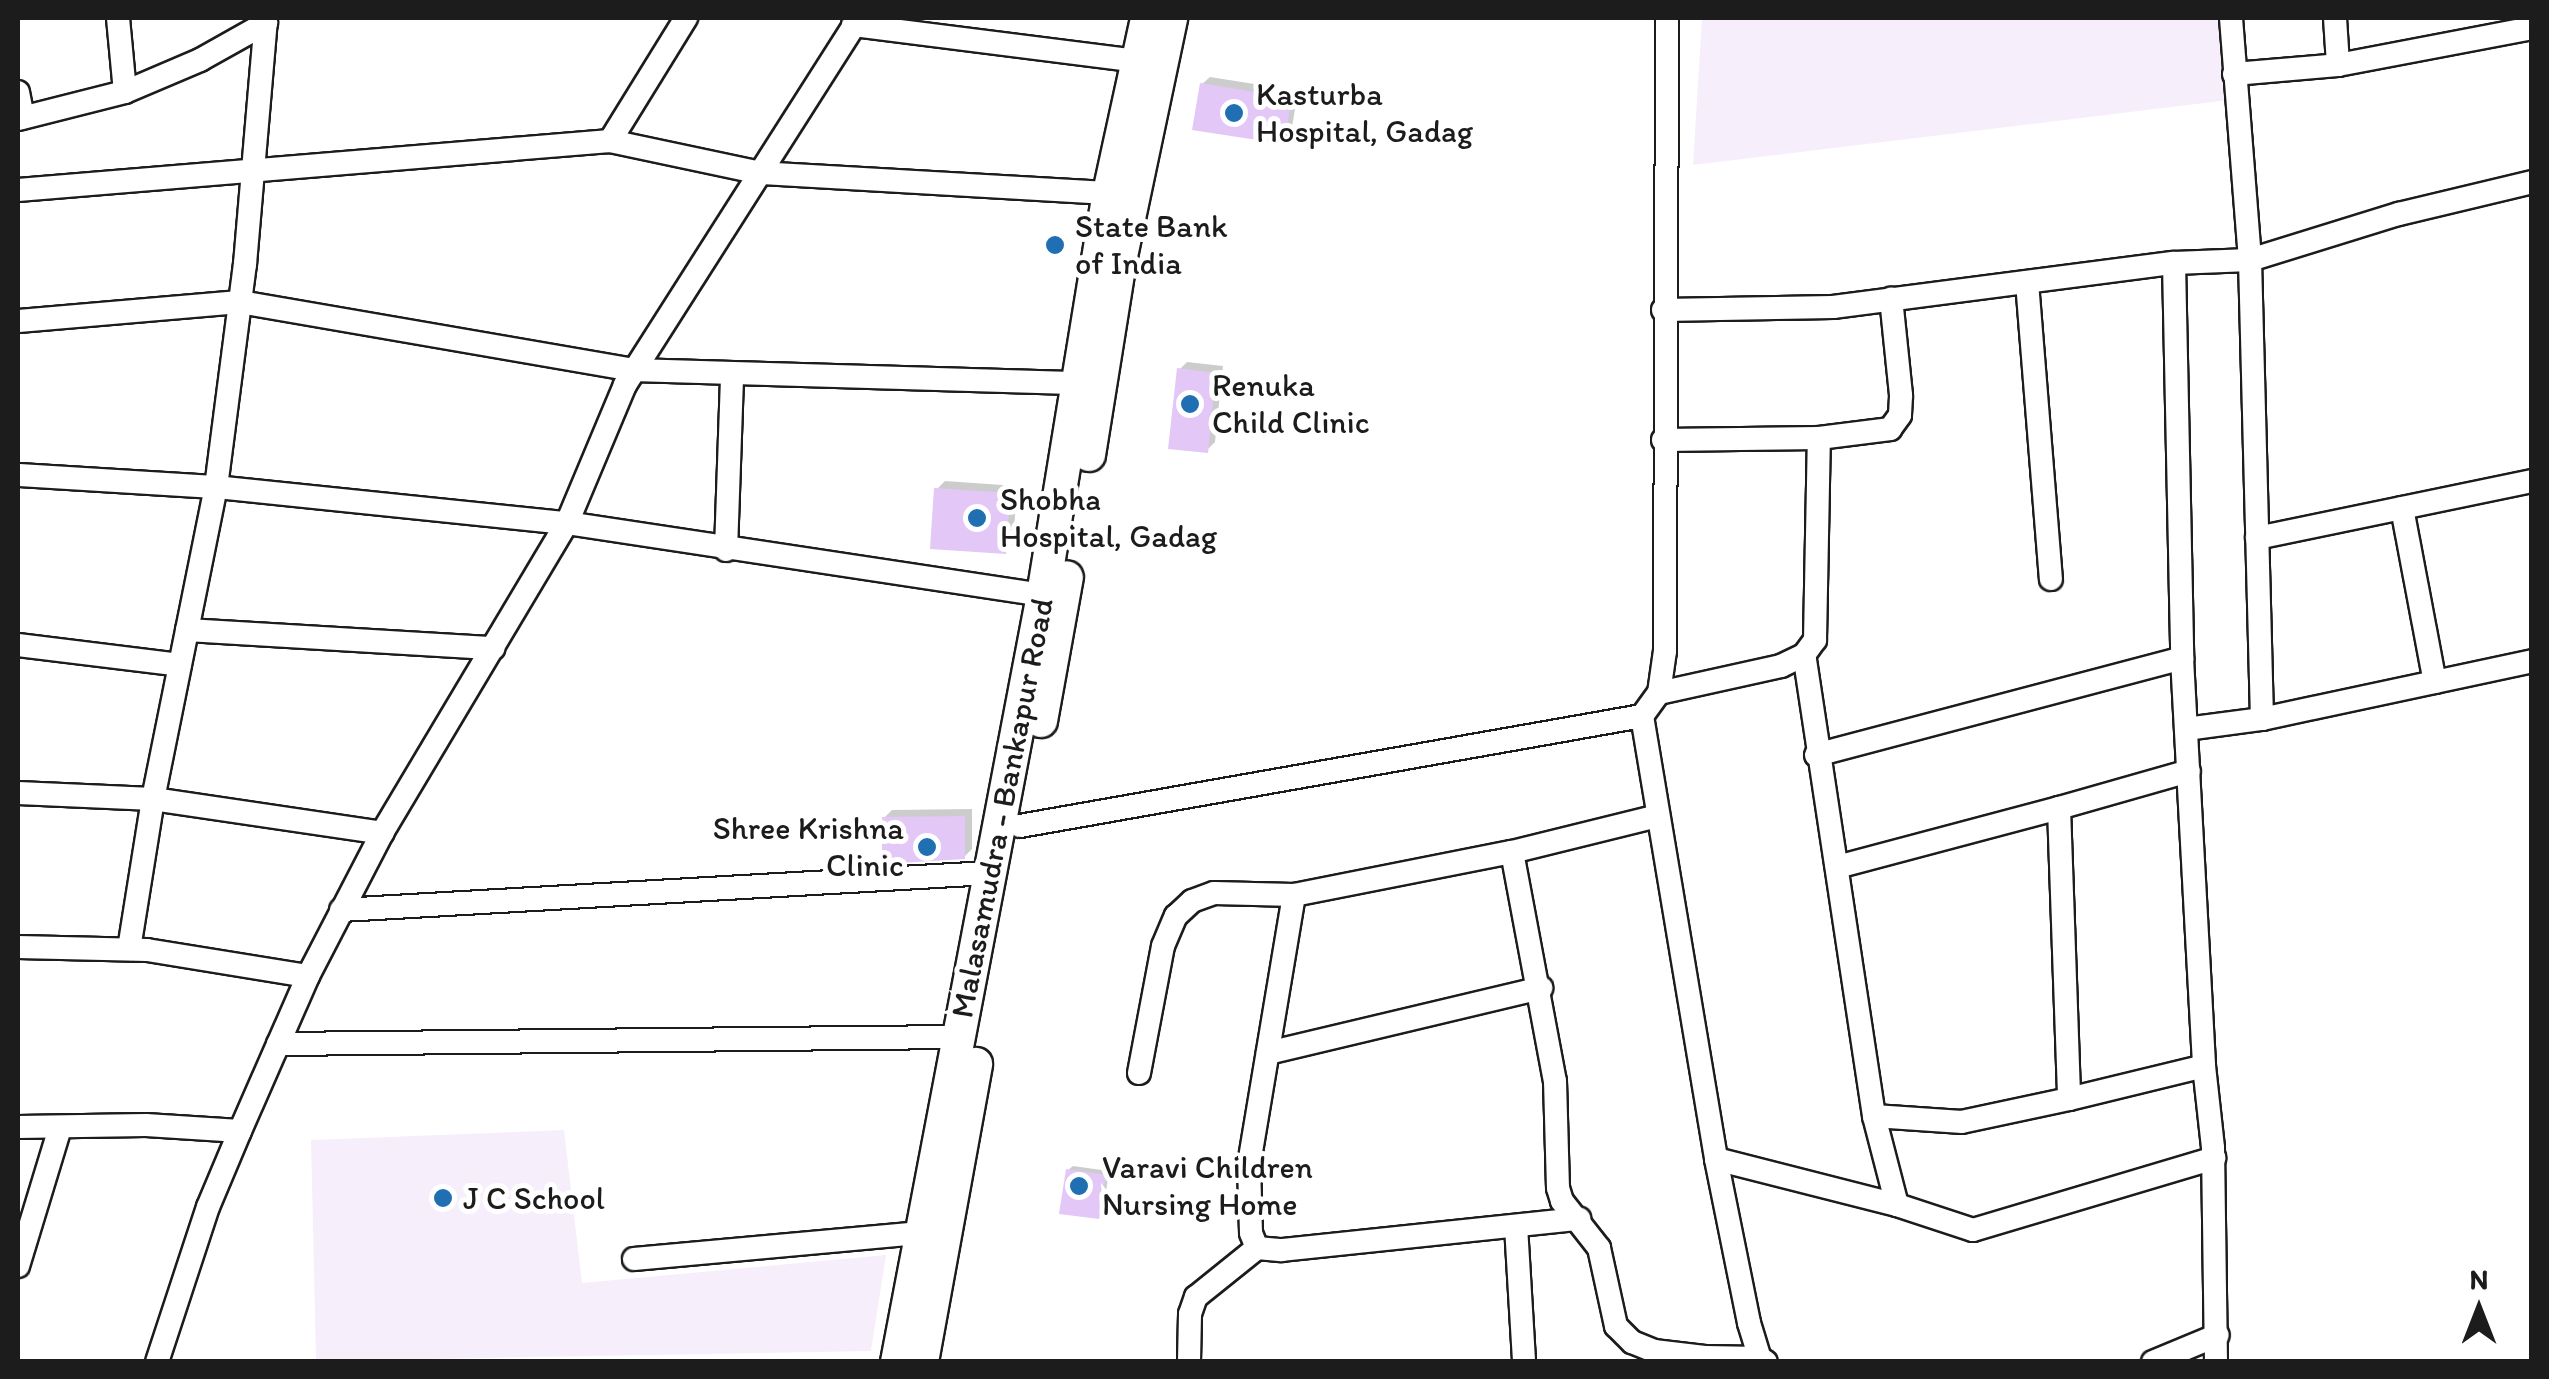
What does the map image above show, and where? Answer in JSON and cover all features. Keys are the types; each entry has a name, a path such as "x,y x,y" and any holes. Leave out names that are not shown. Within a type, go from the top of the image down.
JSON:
{"main road":[{"name":"Malasamudra - Bankapur Road","path":"898,1362 1043,595 1109,193 1147,18"},
{"path":"922,1362 1058,639 1120,260 1170,18"}],"street":[{"path":"118,18 126,92"},
{"path":"610,141 686,18"},
{"path":"1020,826 1642,716 1659,694 1665,651 1667,18"},
{"path":"2231,18 2250,260 2262,720"},
{"path":"2335,18 2338,65"},
{"path":"18,92 20,119 126,92 200,60 266,20"},
{"path":"130,949 153,800 216,486 254,172 266,20"},
{"path":"156,1362 208,1207 308,976 341,910 382,832 567,523 634,370 856,21 1136,60"},
{"path":"2234,74 2338,65 2532,28"},
{"path":"18,190 610,141 760,173 1109,193"},
{"path":"1664,310 1833,307 2174,263 2250,260 2399,214 2532,182"},
{"path":"2174,263 2182,658 2204,1066 2214,1158 2216,1362"},
{"path":"2027,282 2051,579"},
{"path":"1664,440 1818,438 1890,429 1900,415 1892,300"},
{"path":"18,321 240,302 634,370 1078,383"},
{"path":"726,550 732,375"},
{"path":"1659,694 1780,666 1804,655 1814,640 1818,621 1818,438"},
{"path":"18,474 216,486 567,523 1043,595"},
{"path":"2257,538 2532,481"},
{"path":"2402,508 2435,682"},
{"path":"187,630 492,648"},
{"path":"18,646 180,665"},
{"path":"1804,655 1874,1116 1897,1205"},
{"path":"1816,754 2182,658"},
{"path":"2186,729 2262,720 2532,661"},
{"path":"1512,852 1556,1081 1558,1188 1599,1248 1616,1326 1632,1342 1654,1352 1705,1359 1763,1360 1716,1159 1642,716"},
{"path":"1837,867 2189,772"},
{"path":"18,793 153,800 382,832"},
{"path":"2059,808 2069,1098"},
{"path":"1139,1072 1163,946 1176,916 1192,900 1214,893 1294,895 1512,852 1658,816"},
{"path":"341,910 988,872"},
{"path":"1257,1248 1251,1232 1249,1164 1294,895"},
{"path":"18,947 130,949 308,976"},
{"path":"1268,1052 1541,988"},
{"path":"278,1044 958,1037"},
{"path":"1874,1116 1962,1122 2204,1066"},
{"path":"18,1127 146,1126 240,1131"},
{"path":"18,1266 60,1128"},
{"path":"1716,1159 1897,1205 1973,1230 2214,1158"},
{"path":"1189,1362 1190,1314 1196,1297 1257,1248 1282,1250 1579,1219"},
{"path":"1516,1226 1524,1362"},
{"path":"634,1259 922,1232"},
{"path":"2154,1362 2218,1335"}],"shaded area":[{"path":"1702,18 2221,18 2229,100 1693,165"},
{"name":"J C School","path":"564,1130 582,1283 886,1255 871,1351 316,1361 311,1140"}],"building":[{"path":"1200,83 1292,98 1284,144 1192,130"},
{"path":"1177,368 1216,373 1208,453 1168,449"},
{"path":"934,488 1010,493 1006,554 930,549"},
{"path":"965,816 965,859 882,864 882,817"},
{"path":"1066,1169 1106,1175 1099,1219 1059,1214"}],"place":[{"name":"Kasturba Hospital, Gadag","path":"1234,113"},
{"name":"State Bank of India","path":"1055,245"},
{"name":"Renuka Child Clinic","path":"1190,404"},
{"name":"Shobha Hospital, Gadag","path":"977,518"},
{"name":"Shree Krishna Clinic","path":"927,847"},
{"name":"Varavi Children Nursing Home","path":"1079,1186"},
{"name":"J C School","path":"443,1198"}]}
